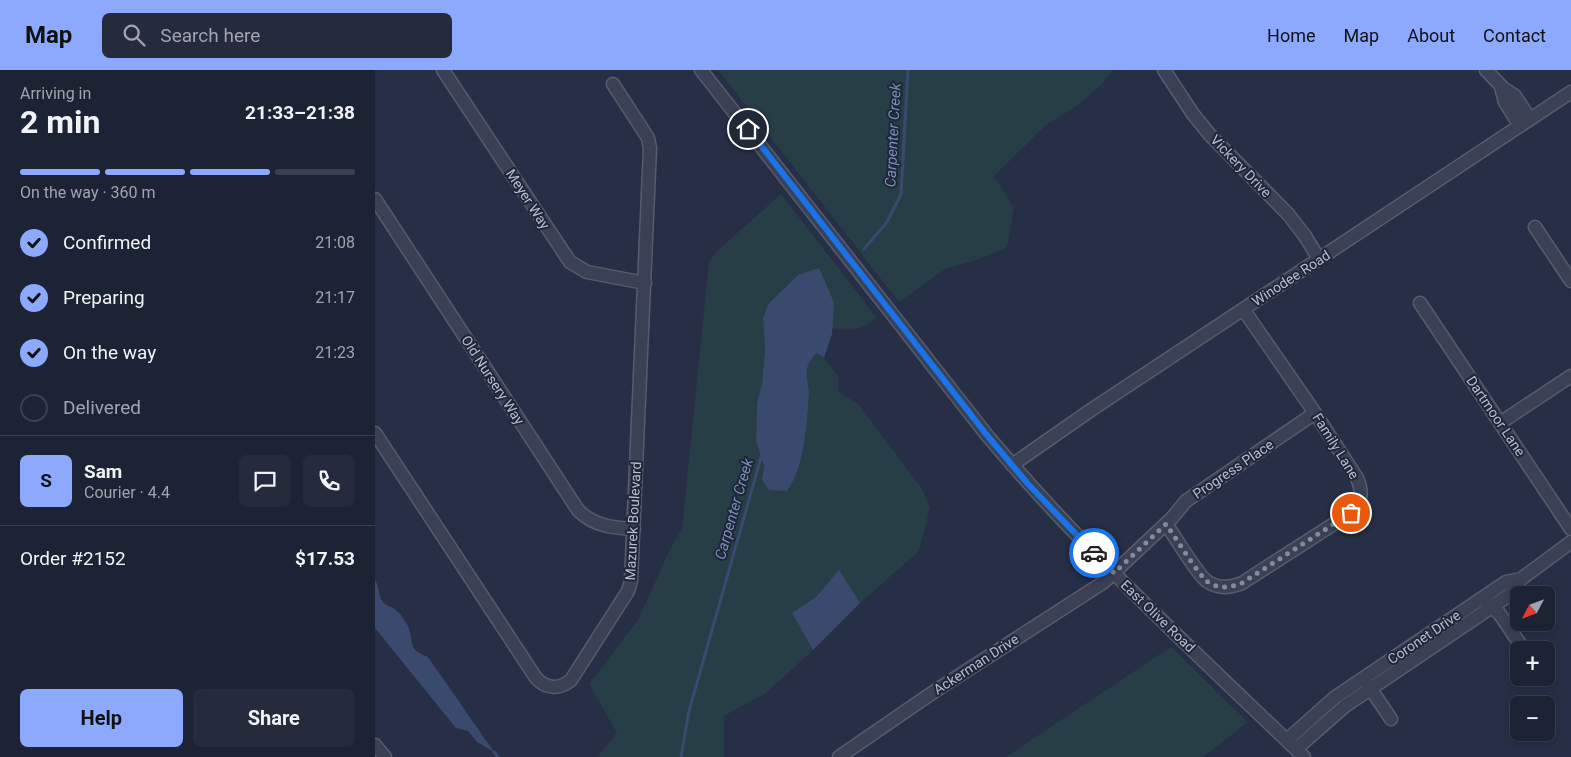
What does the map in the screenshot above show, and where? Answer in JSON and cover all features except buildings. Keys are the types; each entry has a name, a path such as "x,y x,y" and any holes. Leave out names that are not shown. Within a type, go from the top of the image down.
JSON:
{"street":[{"name":"Meyer Way","path":"443,70 570,262 587,272 645,282"},
{"name":"East Olive Road","path":"701,70 1012,465 1067,527 1296,749"},
{"name":"Vickery Drive","path":"1164,70 1193,114 1210,135 1288,214 1305,236 1319,259"},
{"path":"1486,70 1501,87 1515,96 1525,122"},
{"name":"Mazurek Boulevard","path":"375,434 536,678 544,685 559,687 571,680 628,591 631,581 650,148 647,138 613,84"},
{"name":"Winodee Road","path":"1012,465 1074,421 1571,92"},
{"name":"Old Nursery Way","path":"375,199 579,510 593,522 618,528 634,528"},
{"path":"1535,227 1571,281"},
{"name":"Dartmoor Lane","path":"1420,303 1571,529"},
{"name":"Family Lane","path":"1166,524 1206,581 1219,586 1231,587 1242,583 1351,513 1358,506 1361,498 1361,488 1357,478 1315,413 1243,309"},
{"path":"1500,423 1571,376"},
{"name":"Progress Place","path":"1114,573 1166,524 1186,501 1315,413"},
{"name":"Coronet Drive","path":"1296,749 1334,698 1367,683 1488,602 1507,582 1521,579 1571,542"},
{"name":"Ackerman Drive","path":"839,757 935,691 1104,582 1114,573"},
{"path":"1488,602 1499,613 1519,641"},
{"path":"1367,683 1391,719"},
{"path":"375,745 385,757"}],"shaded area":[{"path":"718,70 1113,70 1101,85 1078,105 1046,125 994,176 1014,208 1007,247 980,259 945,269 899,302"},
{"path":"781,194 877,318 861,328 845,330 832,328 834,303 798,275 768,304 763,318 765,349 762,384 757,403 756,441 764,466 762,480 769,490 787,491 798,470 806,431 809,393 806,375 808,365 817,353 824,358 838,376 838,391 859,405 922,489 930,508 919,551 860,603 839,571 817,596 792,613 813,650 766,693 724,716 724,757 597,757 617,733 589,684 638,620 671,547 682,529 709,262 717,251"},
{"path":"1171,647 1248,722 1203,757 1006,757"}],"water":[{"path":"819,268 834,303 832,334 824,358 817,353 807,369 809,393 807,418 798,470 787,491 769,490 762,480 764,466 756,441 757,403 762,384 765,349 763,318 768,304 798,275"},
{"path":"839,570 860,603 813,650 792,613 817,596"},
{"path":"375,580 382,601 398,611 407,624 414,648 428,657 494,752 477,742 468,731 456,728 375,628"}],"waterway":[{"name":"Carpenter Creek","path":"864,249 887,222 901,194 908,70"},
{"name":"Carpenter Creek","path":"681,757 689,711 762,454"},
{"path":"494,752 498,757"}],"way so far":[{"path":"1094,553 1114,573 1166,524 1206,581 1224,588 1231,587 1242,583 1351,513"}],"route":[{"path":"748,129 986,434 1067,527 1094,553"}]}
